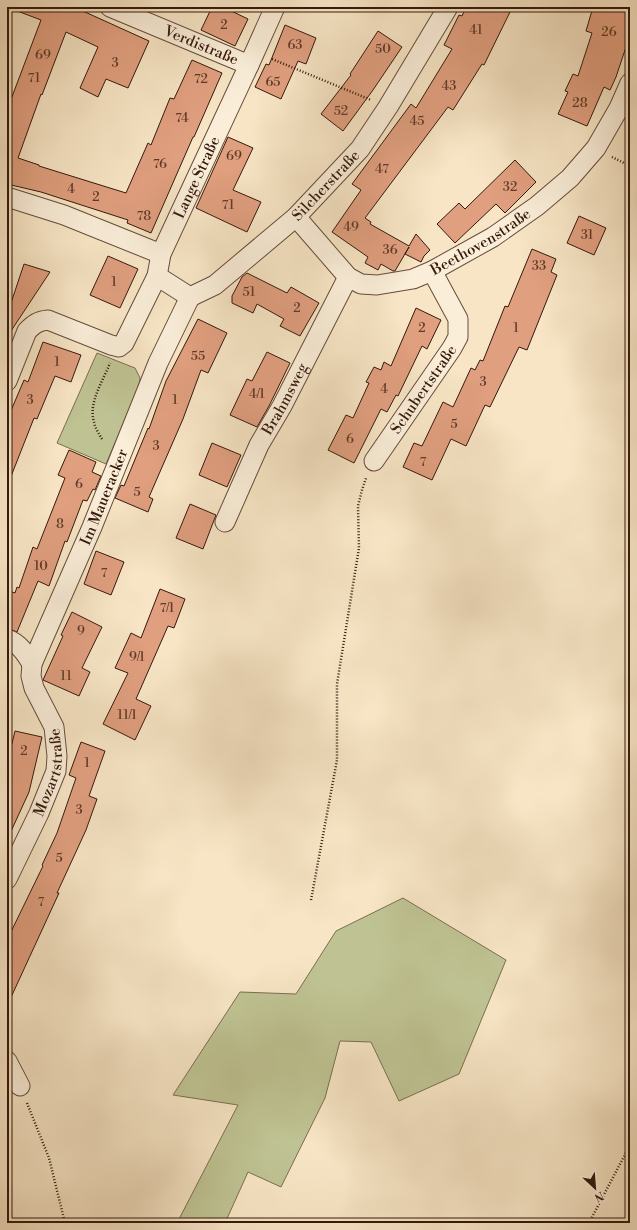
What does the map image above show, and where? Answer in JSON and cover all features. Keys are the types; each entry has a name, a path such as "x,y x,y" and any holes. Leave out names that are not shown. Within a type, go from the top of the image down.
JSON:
{"street":[{"name":"Verdistraße","path":"110,7 252,58"},
{"name":"Lange Straße","path":"119,347 124,343 157,276 161,254 275,7"},
{"name":"Silcherstraße","path":"190,297 215,285 296,217 360,149 388,107 448,7"},
{"name":"Beethovenstraße","path":"296,217 348,277 361,284 377,285 413,279 493,237 537,206 570,178 596,148 619,108 630,83"},
{"path":"7,197 64,215 161,254"},
{"name":"Schubertstraße","path":"374,461 452,348 458,337 458,318 432,270"},
{"path":"157,276 190,297"},
{"name":"Brahmsweg","path":"225,522 259,445 282,406 348,277"},
{"name":"Im Maueracker","path":"32,664 92,527 158,363 190,297"},
{"path":"7,381 27,331 39,321 48,320 119,347"},
{"path":"7,640 17,644 32,664"},
{"name":"Mozartstraße","path":"7,879 39,813 56,771 57,756 54,727 34,688 32,664"},
{"path":"7,1061 20,1086"}],"path":[{"path":"252,58 388,107"},
{"path":"102,439 94,422 93,412 95,398 119,347"},
{"path":"311,900 337,760 337,684 359,548 358,506 362,490 374,461"},
{"path":"20,1086 50,1158 65,1223"},
{"path":"589,1223 630,1145"}],"green space":[{"path":"97,353 135,368 140,378 139,386 106,464 57,443"},
{"path":"403,898 506,960 459,1074 399,1101 371,1042 340,1041 325,1098 281,1187 248,1172 225,1223 177,1223 238,1105 173,1095 240,992 296,994 336,931"}],"building":[{"path":"12,7 74,7 149,41 128,88 106,79 98,97 80,88 98,47 66,32 42,95 41,94 18,158 39,166 126,193 148,143 151,145 170,98 174,99 192,60 222,73 151,233 127,223 128,220 41,192 7,184 7,110 41,20 12,9"},
{"path":"212,7 223,7 248,19 235,46 201,30"},
{"path":"466,7 500,7 510,12 484,65 482,64 453,110 448,107 365,218 371,222 370,224 409,246 416,234 430,250 421,262 405,254 409,247 395,271 381,264 378,270 365,263 368,257 332,232 361,190 352,184 411,104 416,108 452,49 444,45 459,15 462,16"},
{"path":"593,7 617,7 630,11 630,45 627,44 610,90 604,87 587,126 558,114 568,92 565,91 573,74 578,76 592,33 586,31"},
{"path":"285,25 316,38 306,64 298,61 281,99 255,87 266,64 269,65"},
{"path":"378,31 402,47 343,131 321,114 351,75 350,74"},
{"path":"228,137 253,148 233,190 261,202 247,232 196,208"},
{"path":"515,160 536,182 505,213 496,204 455,243 437,224 459,203 465,209"},
{"path":"579,216 606,228 594,255 567,243"},
{"path":"532,249 556,259 551,272 557,275 527,350 519,347 490,407 485,405 466,446 451,439 432,480 403,467 414,443 422,446 443,402 453,407 471,368 475,370 480,360 483,361 505,306 508,307"},
{"path":"108,256 138,269 120,308 90,295"},
{"path":"24,264 50,272 7,337 7,315"},
{"path":"247,273 287,293 291,287 319,303 300,336 280,326 284,319 257,304 253,313 232,303 232,296 242,277"},
{"path":"416,308 441,320 427,349 422,346 398,396 396,395 387,412 381,409 354,463 328,450 346,415 353,418 369,383 366,382 374,367 381,370 384,362 391,366"},
{"path":"198,319 227,333 208,373 201,370 183,419 149,497 153,499 148,512 115,498 121,485 124,486 148,428 149,429 166,381"},
{"path":"43,342 81,355 71,382 55,376 37,419 34,418 7,484 7,420 24,380 28,382"},
{"path":"267,352 290,363 257,427 230,415 247,379 252,381"},
{"path":"212,443 241,455 227,487 199,475"},
{"path":"69,450 96,462 92,472 101,476 95,490 93,489 87,501 83,500 67,542 65,541 49,586 38,581 17,632 7,628 7,590 15,593 17,587 19,588 33,547 37,549 65,478 58,475"},
{"path":"190,504 216,515 203,549 176,538"},
{"path":"96,551 124,562 111,595 84,584"},
{"path":"160,589 185,599 174,628 168,626 136,699 151,706 135,740 103,724 128,673 115,668 131,633 141,638"},
{"path":"72,612 102,627 82,668 90,672 79,696 43,680"},
{"path":"15,731 42,737 29,792 7,840 7,764"},
{"path":"81,742 105,751 89,796 97,799 86,830 57,893 59,893 7,1006 7,940 43,866 42,865 57,833 76,778 69,775"}]}
